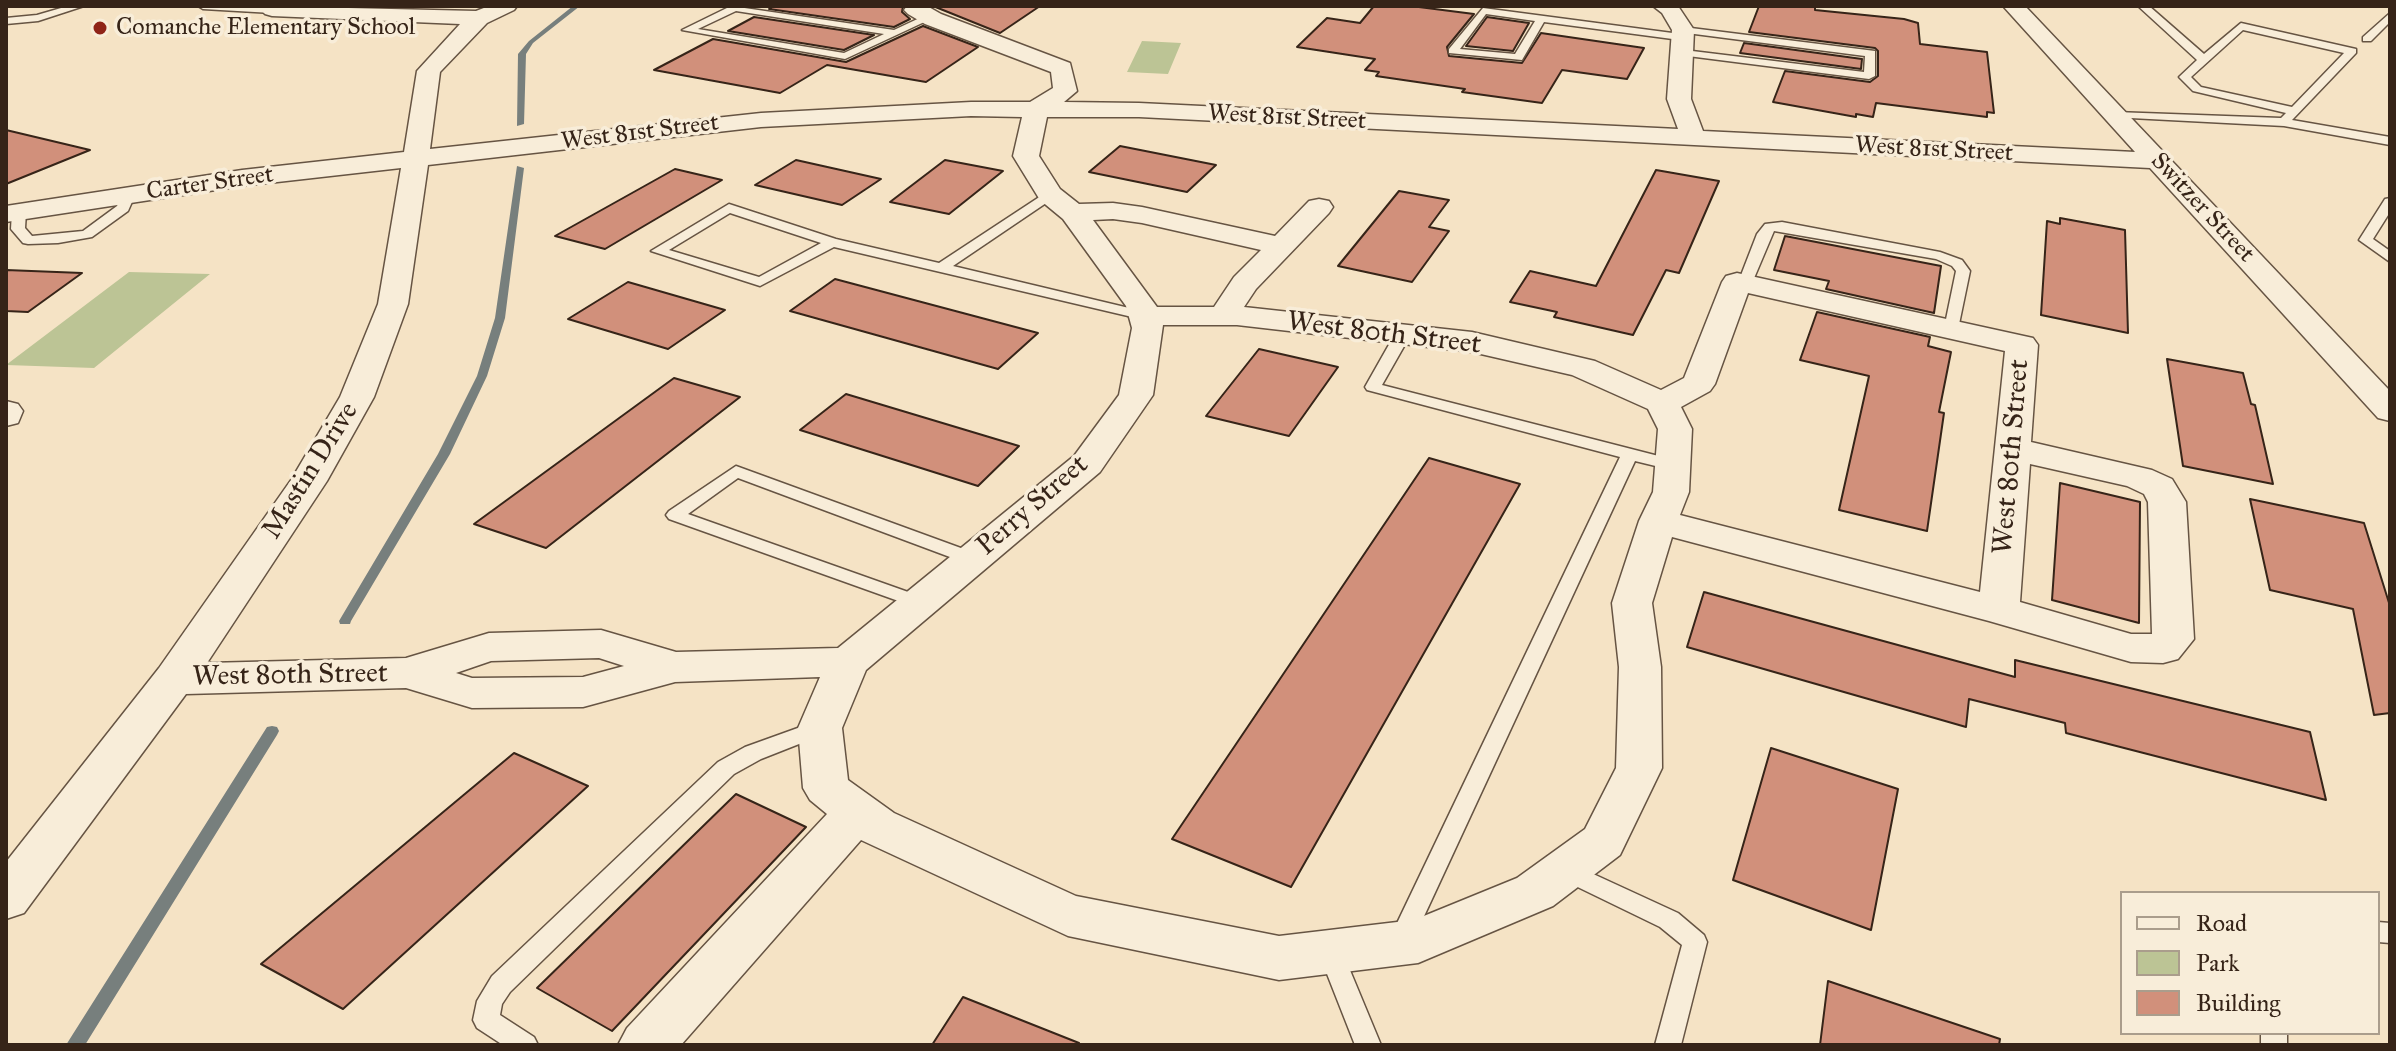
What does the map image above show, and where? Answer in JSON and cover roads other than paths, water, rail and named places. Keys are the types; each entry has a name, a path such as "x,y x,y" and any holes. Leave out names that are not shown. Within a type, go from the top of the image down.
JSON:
{"street":[{"path":"1663,6 1670,9 1682,40 1679,99 1694,139"},
{"name":"Switzer Street","path":"2013,6 2390,411"},
{"path":"272,10 493,12"},
{"name":"Mastin Drive","path":"6,899 24,851 174,679 309,481 357,397 393,304 429,71 453,42 493,12"},
{"path":"923,12 1024,84 1026,156 1141,305 1145,316"},
{"name":"West 81st Street","path":"415,159 761,120 871,112 1024,84 1139,110 2160,161"},
{"name":"Carter Street","path":"12,213 242,178 415,159"},
{"path":"1062,204 1142,215 1281,246"},
{"path":"1223,316 1245,283 1319,207"},
{"path":"848,662 820,728 826,788 877,826 1068,915 1279,958 1418,941 1535,892 1603,842 1639,768 1640,667 1632,603 1658,521 1671,492 1675,429 1662,403 1698,384 1737,282 1745,283"},
{"name":"West 80th Street","path":"1745,283 2022,345 1999,610"},
{"name":"West 80th Street","path":"1145,316 1223,316 1472,342 1583,368 1662,403"},
{"name":"Perry Street","path":"848,662 1087,464 1136,395 1148,328 1145,316"},
{"path":"1658,521 1999,610 2131,648 2163,649 2173,639 2167,502 2159,487 2139,478 2013,449"},
{"name":"West 80th Street","path":"174,679 407,673 472,693 583,692 675,667 848,662"},
{"path":"646,1045 858,811"}],"lane":[{"path":"6,21 38,18 79,6"},
{"path":"203,6 272,10"},
{"path":"2143,6 2204,60"},
{"path":"896,33 735,8 687,30 845,56 896,33 923,12"},
{"path":"1541,19 1518,58 1453,51 1483,11 1541,19 1682,40 1869,76 1871,53 1682,40"},
{"path":"2367,39 2390,16"},
{"path":"2284,122 2351,51 2241,26 2185,77 2197,89 2294,111"},
{"path":"2115,115 2284,122 2390,141"},
{"path":"2390,202 2366,240 2390,258"},
{"path":"941,268 1062,204"},
{"path":"832,242 760,282 658,251 729,208 832,242 1145,316"},
{"path":"1745,283 1764,234 1770,227 1782,226 1940,256 1957,263 1963,271 1951,329"},
{"path":"1403,334 1373,387 1672,465"},
{"path":"1399,944 1630,454"},
{"path":"918,602 675,515 736,471 973,559"},
{"path":"525,1045 486,1020 490,1001 501,984 726,768 753,753 820,728"},
{"path":"1565,870 1669,920 1695,942 1668,1045"},
{"path":"1330,951 1368,1045"}],"waterway":[{"path":"520,124 522,54 531,42 577,6"},
{"path":"345,621 444,454 482,376 500,318 520,168"},
{"path":"75,1045 272,731"}],"place":[{"name":"Comanche Elementary School","path":"100,28"}]}
